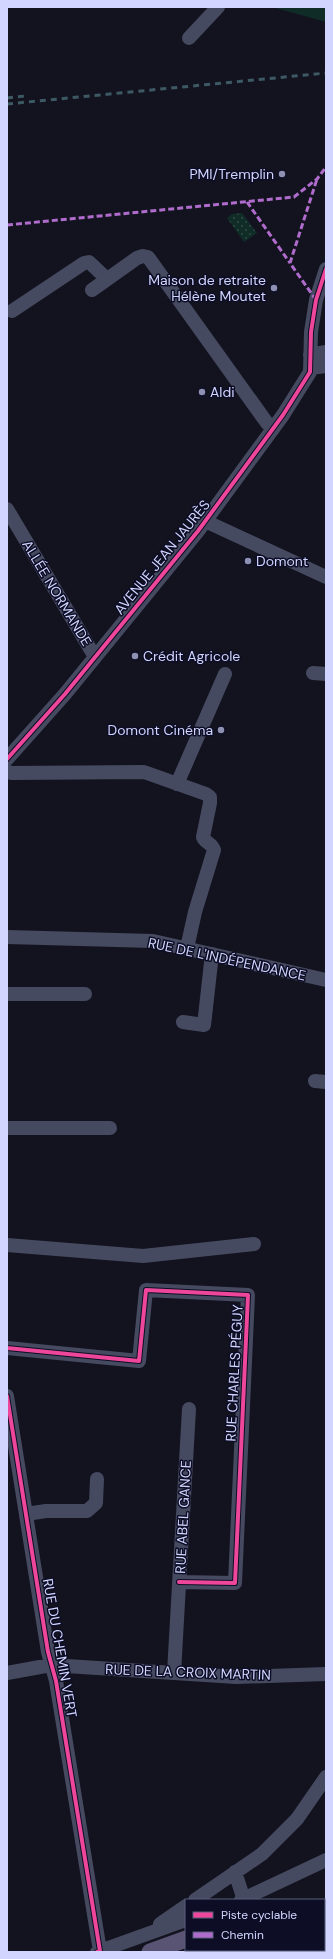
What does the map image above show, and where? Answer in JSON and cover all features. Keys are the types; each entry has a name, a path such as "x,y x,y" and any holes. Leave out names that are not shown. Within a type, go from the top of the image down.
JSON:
{"main road":[{"path":"150,1952 185,1939"}],"street":[{"path":"189,38 218,7"},
{"path":"92,290 143,256 148,258 267,423 273,429"},
{"path":"12,311 84,263 89,262 94,265 107,279"},
{"path":"310,361 311,332 316,300 326,269"},
{"path":"310,361 326,352"},
{"path":"310,361 326,366"},
{"name":"AVENUE JEAN JAURÈS","path":"7,759 65,694 205,521 273,429 305,381 310,361"},
{"name":"ALLÉE NORMANDE","path":"7,509 95,656"},
{"path":"205,521 326,577"},
{"path":"177,784 225,674"},
{"path":"7,771 11,773 144,772 206,794 210,797 203,837 204,840 213,846 214,850 195,912 187,948"},
{"name":"RUE DE L'INDÉPENDANCE","path":"7,936 153,941 326,980"},
{"path":"183,1022 204,1025 212,954"},
{"path":"7,994 85,994"},
{"path":"7,1128 110,1128"},
{"path":"7,1245 143,1256 254,1244"},
{"name":"RUE CHARLES PÉGUY","path":"7,1348 139,1361 146,1290 248,1295 235,1583 179,1582"},
{"name":"RUE DU CHEMIN VERT","path":"7,1396 51,1665 56,1681 99,1951"},
{"name":"RUE ABEL GANCE","path":"174,1673 189,1409"},
{"path":"26,1514 46,1511 87,1511 96,1503 97,1479"},
{"name":"RUE DE LA CROIX MARTIN","path":"7,1673 51,1665 236,1677 326,1674"},
{"path":"196,1899 262,1854 297,1819 326,1777"},
{"path":"245,1899 326,1860"},
{"path":"235,1872 243,1899"},
{"path":"145,1935 185,1907"},
{"path":"99,1951 185,1920"}],"green space":[{"path":"272,7 326,7 326,22"},
{"path":"242,213 257,233 244,242 227,218 232,214"}],"railway":[{"path":"7,104 326,73"},
{"path":"7,98 25,96"}],"marked path":[{"path":"7,225 294,197 317,179 326,167"},
{"path":"316,300 290,263 317,179"},
{"path":"247,202 290,263"}],"cycle path":[{"path":"7,759 65,694 198,531 283,415 310,372 311,332 316,300 326,269"},
{"path":"7,1348 139,1361 146,1290 248,1295 235,1583 179,1582"},
{"path":"7,1396 48,1652 56,1681 100,1951 97,1952"}],"place":[{"name":"PMI/Tremplin","path":"282,174"},
{"name":"Maison de retraite Hélène Moutet","path":"274,288"},
{"name":"Aldi","path":"202,392"},
{"name":"Domont","path":"248,561"},
{"name":"Crédit Agricole","path":"135,656"},
{"name":"Domont Cinéma","path":"221,730"}]}
